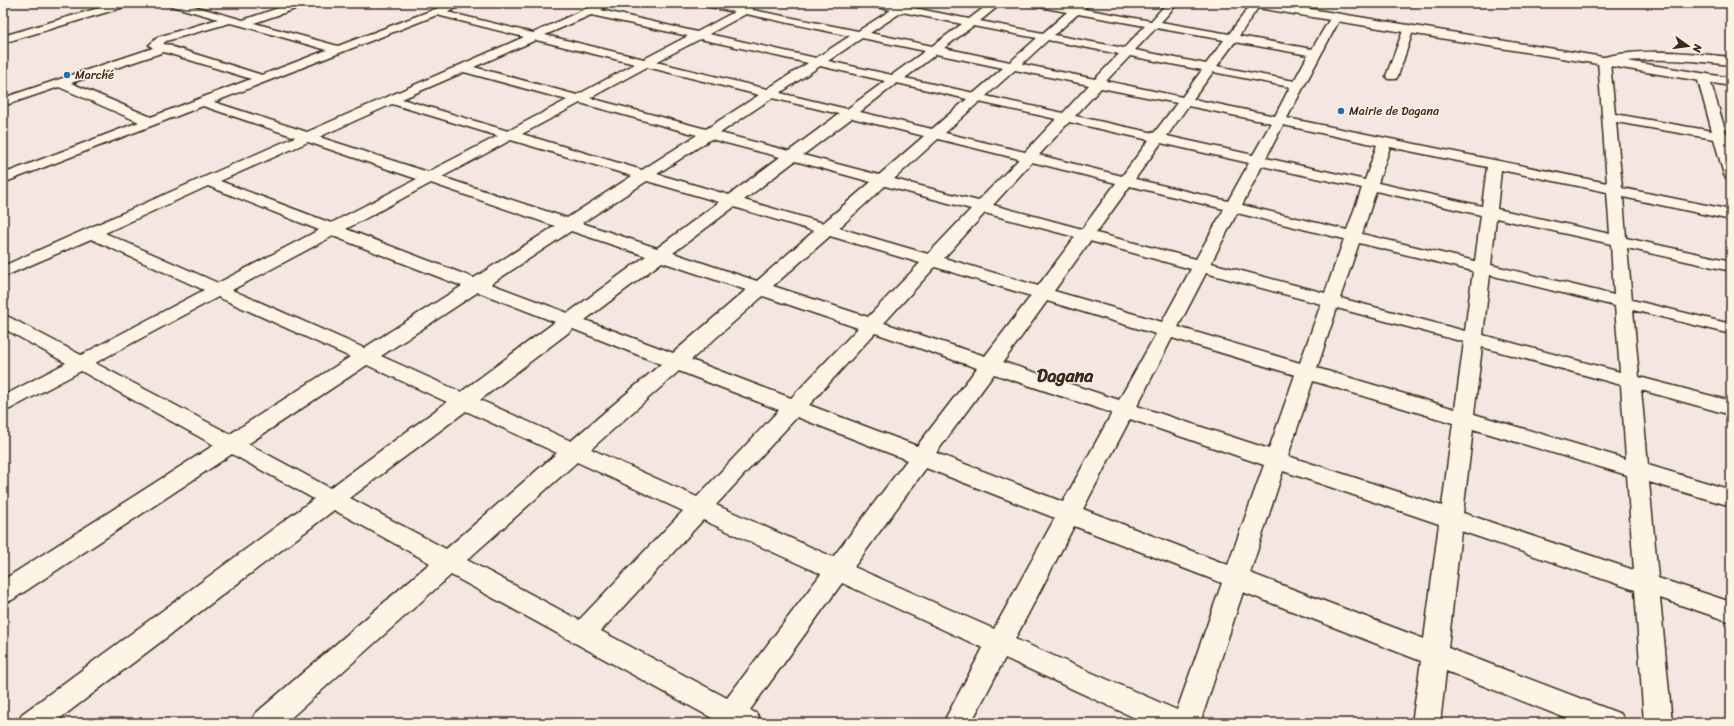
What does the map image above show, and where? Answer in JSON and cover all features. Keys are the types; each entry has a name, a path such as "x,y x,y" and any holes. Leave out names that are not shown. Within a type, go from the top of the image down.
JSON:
{"street":[{"path":"3,40 127,3"},
{"path":"172,3 339,50"},
{"path":"243,23 303,3"},
{"path":"3,179 460,3"},
{"path":"3,272 609,3"},
{"path":"705,3 1495,164 1731,215"},
{"path":"3,404 760,3"},
{"path":"870,3 905,6 971,22 1298,86"},
{"path":"32,723 997,3"},
{"path":"1034,3 1080,7 1153,24 1315,53"},
{"path":"582,634 1173,3"},
{"path":"3,321 739,719 838,570 1232,38 1254,3 1731,82"},
{"path":"3,593 905,6"},
{"path":"265,723 1080,7"},
{"path":"436,12 1731,329"},
{"path":"590,12 1731,266"},
{"path":"957,723 1279,120 1336,17"},
{"path":"230,19 162,39 155,45 262,79"},
{"path":"1392,76 1409,28"},
{"path":"3,102 167,48"},
{"path":"1604,60 1627,56 1689,56 1731,62"},
{"path":"1604,60 1658,723"},
{"path":"463,68 1731,408"},
{"path":"1703,77 1725,137 1731,176"},
{"path":"60,83 151,122"},
{"path":"391,100 1731,498"},
{"path":"202,102 1731,612"},
{"path":"1609,117 1725,137"},
{"path":"1186,723 1384,142"},
{"path":"1426,723 1495,164"},
{"path":"207,182 1611,723"},
{"path":"92,233 1175,723"}],"place":[{"name":"Marché","path":"67,75"},
{"name":"Mairie de Dagana","path":"1341,111"}],"district":[{"name":"Dagana","path":"1065,376"}]}
